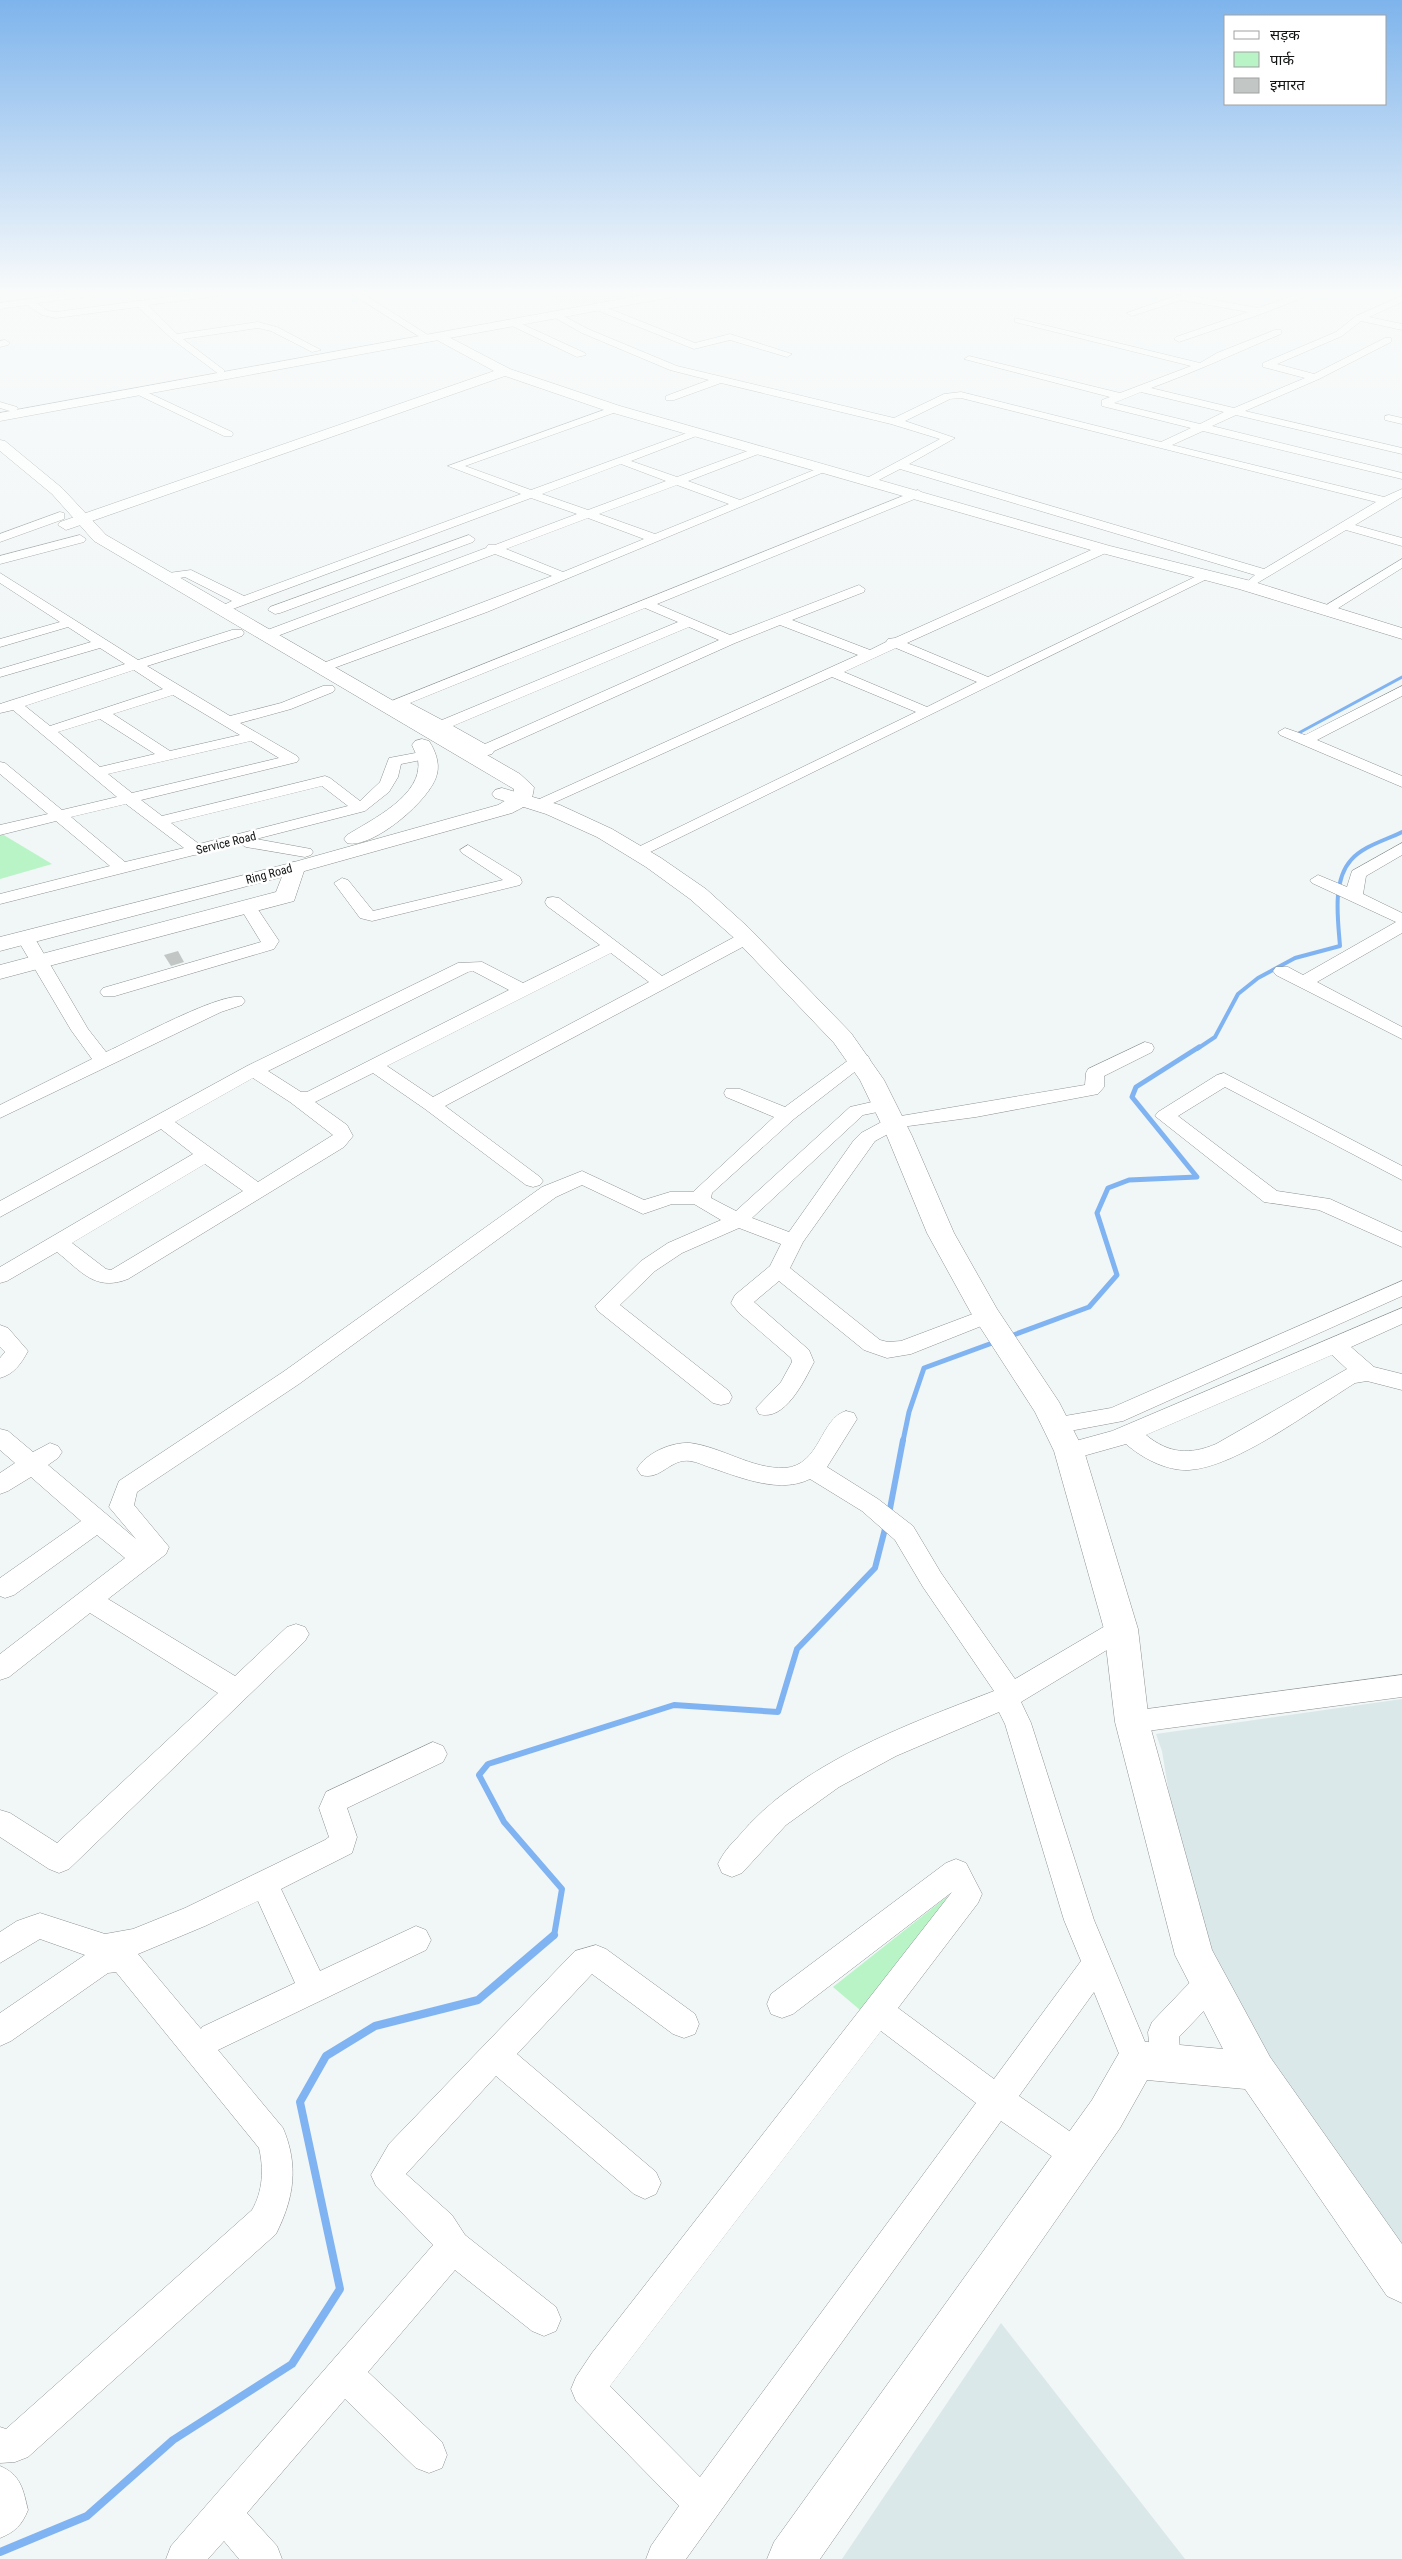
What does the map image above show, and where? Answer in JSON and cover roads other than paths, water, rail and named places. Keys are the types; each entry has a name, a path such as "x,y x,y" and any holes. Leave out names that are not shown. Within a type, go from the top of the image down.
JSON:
{"main road":[{"path":"0,417 30,411"},
{"path":"70,520 389,411"},
{"path":"623,411 823,470 918,494 1104,549 1245,585 1328,609 1402,634"},
{"path":"0,444 57,490 80,539 237,633 424,750 447,760"},
{"path":"0,458 70,520 323,668 480,753 513,778 516,794 638,853 698,894 746,938 861,1060 890,1114 932,1216 987,1318 1024,1368 1064,1438 1121,1629 1132,1722 1194,1954 1256,2072 1402,2281"},
{"path":"354,839 408,803 422,788 428,774 424,750"},
{"name":"Ring Road","path":"0,944 299,860 354,839 516,794"},
{"name":"Ring Road","path":"0,931 505,809 516,794"},
{"path":"0,972 286,896 299,860"},
{"path":"790,2559 1106,2114 1152,2061 1256,2072"}],"street":[{"path":"181,411 228,434"},
{"path":"608,411 454,466 654,538"},
{"path":"850,411 949,438 869,481"},
{"path":"895,422 917,411"},
{"path":"1026,411 1386,501"},
{"path":"1135,411 1402,476"},
{"path":"1162,446 1231,412 1402,451"},
{"path":"1389,418 1402,421"},
{"path":"222,609 528,493 695,433"},
{"path":"267,635 498,550 757,451"},
{"path":"619,460 740,504"},
{"path":"900,465 1266,574"},
{"path":"323,668 563,576 823,470"},
{"path":"935,500 965,485"},
{"path":"1245,585 1402,492"},
{"path":"394,705 644,603 775,554 918,494"},
{"path":"0,538 70,520"},
{"path":"1345,526 1402,542"},
{"path":"438,528 563,576"},
{"path":"0,560 80,539"},
{"path":"275,610 468,539"},
{"path":"516,794 830,671 1104,549"},
{"path":"1328,609 1402,563"},
{"path":"165,577 187,573 243,601"},
{"path":"638,853 1207,576"},
{"path":"0,577 18,591 174,690 292,759 360,808"},
{"path":"394,705 441,726 480,753 730,640 859,589"},
{"path":"0,598 18,591"},
{"path":"644,603 730,640"},
{"path":"780,620 868,654"},
{"path":"3,640 69,622"},
{"path":"441,726 688,623"},
{"path":"0,709 237,633"},
{"path":"893,642 988,682"},
{"path":"0,673 101,643"},
{"path":"830,671 927,712"},
{"path":"229,721 286,706 328,689"},
{"path":"48,731 174,690"},
{"path":"1402,690 1311,736 1295,736 1402,782"},
{"path":"16,705 128,798 198,851"},
{"path":"103,714 168,756"},
{"path":"97,772 254,736"},
{"name":"Service Road","path":"0,899 198,851 360,808 383,791 394,767 394,761 424,750"},
{"path":"0,830 292,759"},
{"path":"0,766 123,869"},
{"path":"159,821 325,781"},
{"path":"238,840 299,860"},
{"path":"1345,892 1358,874 1402,848"},
{"path":"342,883 366,914 372,916 514,882 514,880 468,850"},
{"path":"1318,880 1402,919"},
{"path":"554,902 661,983"},
{"path":"109,992 268,944 270,941 247,906"},
{"path":"1304,982 1402,926"},
{"path":"25,937 80,1030 103,1061"},
{"path":"432,1105 746,938"},
{"path":"297,1098 310,1098 612,946"},
{"path":"0,1210 254,1070 464,967 476,966 523,990"},
{"path":"1282,971 1402,1034"},
{"path":"0,1112 215,1008 236,1001"},
{"path":"721,1397 606,1306 648,1266 675,1248 738,1220 857,1111 890,1114 976,1111 1091,1090 1095,1087 1095,1073 1144,1048"},
{"path":"701,1198 703,1191 717,1177 787,1114 861,1060"},
{"path":"373,1065 432,1105 533,1181"},
{"path":"57,1241 101,1276 113,1277 122,1274 336,1143 343,1136 340,1129 254,1070"},
{"path":"1402,1174 1224,1079 1166,1116 1270,1197 1323,1204 1402,1240"},
{"path":"733,1093 787,1114"},
{"path":"768,1408 790,1386 803,1362 801,1355 742,1303 746,1296 779,1270 793,1241 853,1152 890,1114"},
{"path":"162,1121 257,1191"},
{"path":"0,1276 206,1155"},
{"path":"0,1669 158,1547 121,1507 127,1487 299,1373 549,1192 582,1177 643,1207 670,1198 701,1198 738,1220 793,1241"},
{"path":"779,1270 872,1345 887,1350 902,1350 987,1318"},
{"path":"1064,1438 1402,1288"},
{"path":"1064,1438 1129,1433 1335,1346 1402,1315"},
{"path":"0,1333 17,1351 12,1360 0,1370"},
{"path":"1335,1346 1367,1373"},
{"path":"1129,1433 1140,1444 1174,1460 1191,1461 1218,1455 1349,1376 1367,1373 1402,1382"},
{"path":"649,1469 664,1458 677,1452 691,1452 776,1478 801,1474 812,1468 846,1419"},
{"path":"0,1437 41,1458 97,1522 142,1559"},
{"path":"0,1485 41,1458"},
{"path":"812,1468 904,1533 932,1580 1008,1696 1018,1722 1079,1920 1097,1964 1152,2061"},
{"path":"5,1588 97,1522"},
{"path":"90,1601 237,1691"},
{"path":"732,1864 775,1817 856,1762 929,1728 1008,1696 1121,1629"},
{"path":"0,1822 60,1860 296,1634"},
{"path":"1132,1722 1402,1686"},
{"path":"0,1949 27,1930 40,1926 104,1948 134,1942 195,1917 342,1844 343,1837 333,1808 336,1800 433,1754"},
{"path":"702,2504 588,2389 610,2357 968,1894 956,1872 782,2004"},
{"path":"264,1883 313,1989"},
{"path":"213,2037 416,1940"},
{"path":"0,2031 101,1961 114,1958 124,1959 272,2139 278,2155 278,2173 272,2208 264,2222 15,2444 3,2447 0,2445"},
{"path":"544,2319 453,2247 448,2234 395,2187 387,2175 400,2155 585,1961 596,1959 684,2024"},
{"path":"664,2559 702,2504 1097,1964"},
{"path":"1152,2061 1163,2032 1209,1984"},
{"path":"877,2010 997,2100 1077,2155"},
{"path":"495,2056 646,2183"},
{"path":"184,2559 453,2247"},
{"path":"344,2374 429,2455"},
{"path":"0,2484 6,2493 10,2510 0,2520"},
{"path":"223,2513 264,2559"}],"waterway":[{"path":"1295,735 1402,677"},
{"path":"1197,1049 1215,1037 1238,994 1258,978 1295,958 1340,946 1338,901 1341,879 1345,869 1351,860 1362,851 1402,832"},
{"path":"1008,1337 1089,1307 1117,1275 1097,1213 1108,1188 1129,1180 1197,1177 1132,1097 1136,1087 1199,1047"},
{"path":"903,1441 909,1412 924,1368 995,1342"},
{"path":"889,1514 903,1440"},
{"path":"554,1936 562,1889 504,1822 479,1775 488,1764 674,1705 778,1712 797,1649 875,1568 886,1525"},
{"path":"0,2552 87,2516 173,2440 292,2364 340,2289 300,2102 326,2056 375,2026 478,2000 554,1935"}]}
